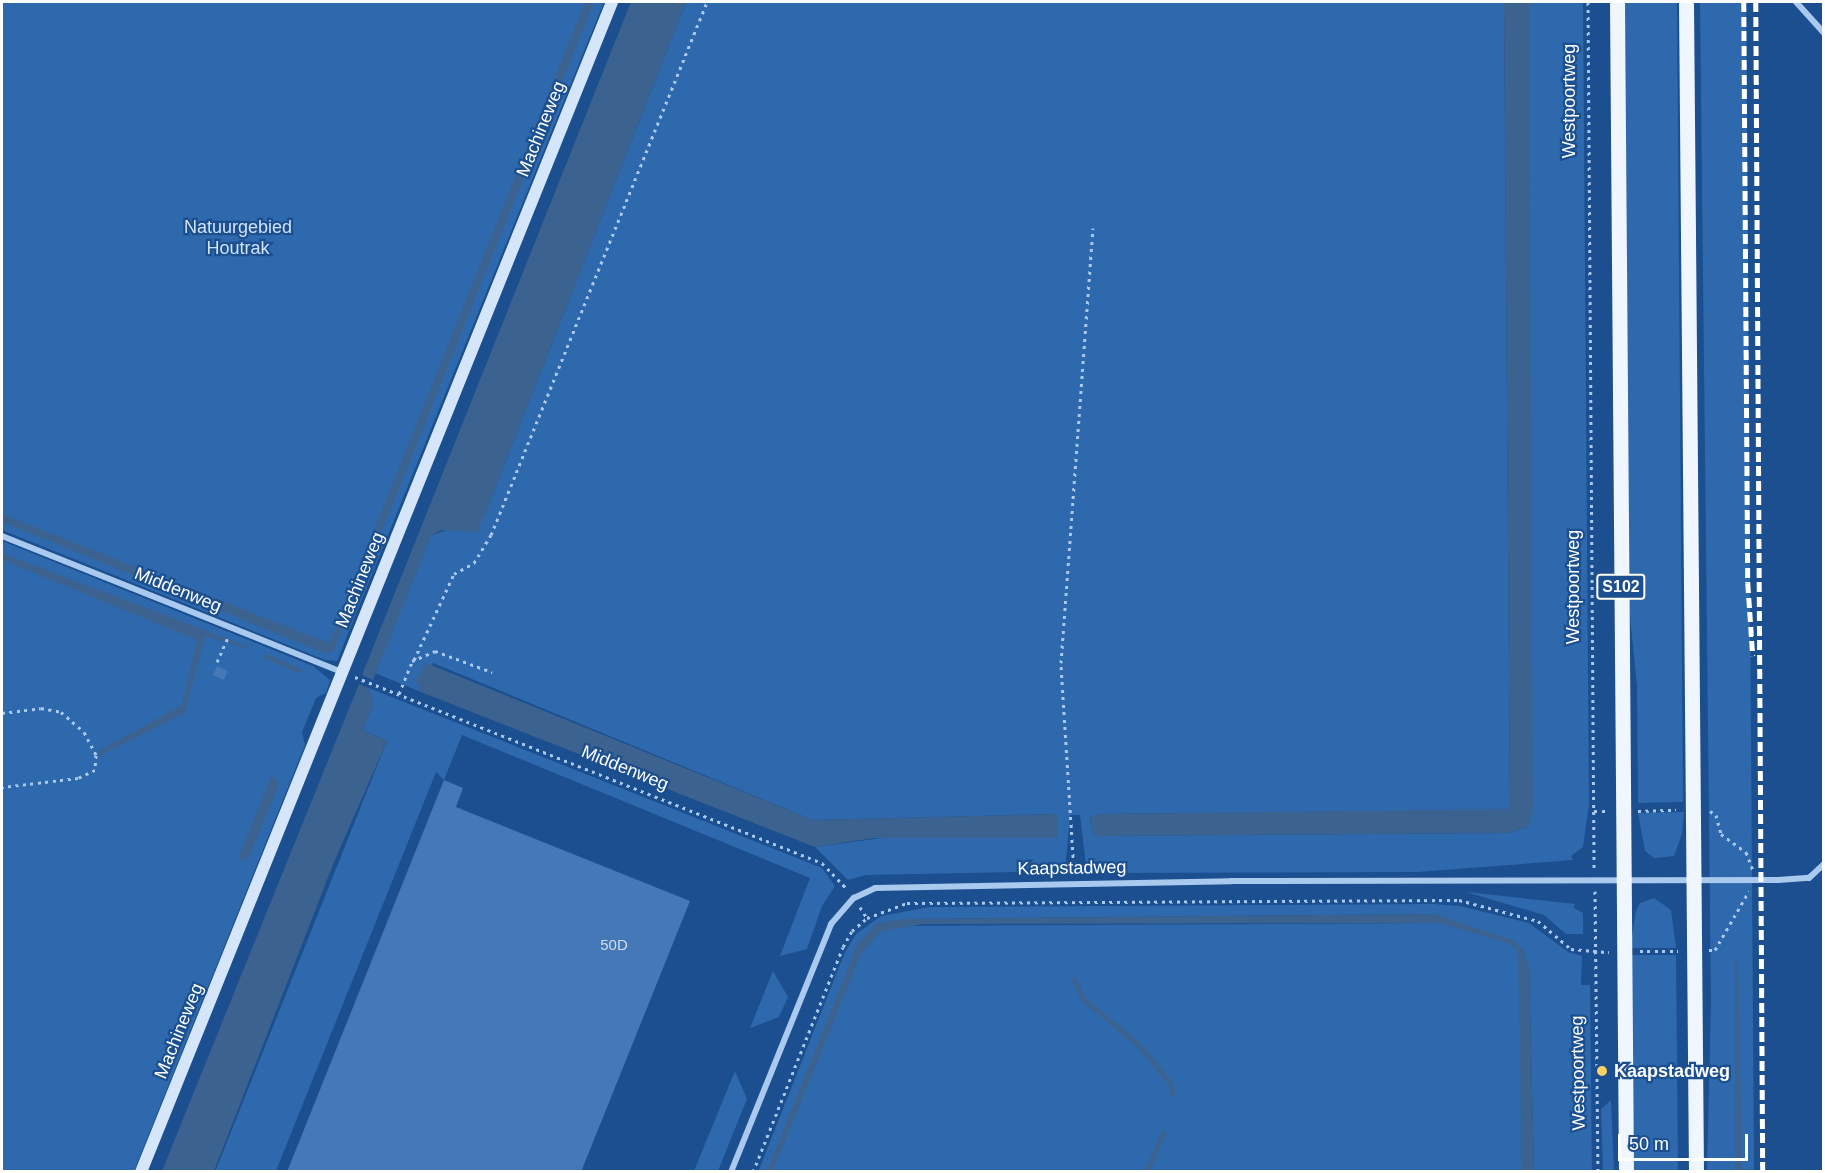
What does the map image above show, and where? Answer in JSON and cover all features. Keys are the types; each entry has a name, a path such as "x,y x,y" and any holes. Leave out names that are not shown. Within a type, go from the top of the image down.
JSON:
{"main road":[{"name":"S102","path":"1617,2 1626,1172"},
{"path":"1686,2 1695,1172"}],"street":[{"name":"Machineweg","path":"141,1172 346,674 612,2"},
{"path":"1796,2 1824,33"},
{"name":"Middenweg","path":"2,536 346,674"},
{"name":"Kaapstadweg","path":"731,1172 831,924 854,898 875,888 901,885 1074,883 1693,882 1809,878 1824,864"}],"path":[{"path":"399,695 454,574 474,563 490,535 707,2"},
{"name":"Westpoortweg","path":"1588,2 1598,1172"},
{"path":"1074,883 1074,817 1061,663 1093,228"},
{"path":"217,662 228,638"},
{"path":"414,660 435,651 492,672"},
{"name":"Middenweg","path":"346,674 822,863 854,898 867,918"},
{"path":"2,713 41,708 61,712 84,732 96,754 95,770 78,778 2,787"},
{"name":"Kaapstadweg","path":"753,1172 843,947 852,931 867,918 907,903 934,901 1459,900 1538,921 1551,928 1571,949 1596,952"}],"green space":[{"name":"Natuurgebied Houtrak","path":"2,2 604,2 337,661 325,660 2,530"},
{"path":"686,2 1504,2 1510,810 1100,814 1089,817 1095,836 1509,833 1529,826 1526,2 1583,2 1589,804 1583,847 1571,856 1573,860 1418,872 1094,873 1086,866 1080,815 1070,815 1065,871 866,875 848,880 815,847 1058,814 813,820 433,663 417,681 421,692 375,673 431,536 485,514"},
{"path":"1625,2 1677,2 1683,802 1638,803 1637,686 1629,606"},
{"path":"1700,2 1746,2 1754,1172 1707,1171 1711,1002"},
{"path":"2,541 313,666 330,680 326,693 316,698 302,732 305,745 134,1171 2,1171"},
{"path":"369,688 822,868 835,886 822,906 807,949 780,956 810,878 462,735 444,780 436,772 276,1171 215,1172 387,741 363,730 373,704"},
{"path":"1684,812 1682,834 1674,856 1654,858 1645,851 1638,813"},
{"path":"1466,892 1575,904 1574,908 1583,913 1583,934 1566,934 1544,915"},
{"path":"1654,898 1671,910 1676,948 1630,948 1636,911 1640,903"},
{"path":"1433,904 1460,906 1529,923 1568,952 1582,956 1581,985 1590,985 1592,1171 1534,1171 1529,968 1522,948 1511,944 1519,951 1520,971 1522,1171 758,1172 845,952 856,934 881,916 929,907","holes":["1435,914 1506,942 1441,923 901,926 908,919"]},
{"path":"1631,955 1676,955 1678,1171 1632,1171"},
{"path":"773,971 788,997 779,1017 750,1028"},
{"path":"735,1071 747,1099 718,1171 694,1171"},
{"path":"1611,1100 1614,1171 1603,1171 1601,1109"}],"shaded area":[{"path":"585,2 594,2 333,652 325,653 2,522 2,514 329,643"},
{"path":"631,2 686,2 477,532 441,530 431,536 373,680 362,675"},
{"path":"1504,2 1529,2 1533,810 1529,826 1509,833 1095,836 1089,817 1100,814 1510,809"},
{"path":"2,553 252,650 205,636 185,713 99,756 98,751 182,705 197,640 2,560"},
{"path":"426,663 813,820 1058,814 1058,838 874,838 815,847 421,692 416,681"},
{"path":"359,684 369,688 373,704 363,730 387,741 334,862 214,1171 162,1171"},
{"path":"272,774 279,784 248,860 238,859"},
{"path":"1435,914 1512,940 1522,948 1529,968 1534,1171 1522,1171 1518,951 1510,944 1440,923 923,924 880,932 861,954 773,1171 767,1171 857,945 876,923 904,919"},
{"path":"1735,954 1738,961 1742,1172 1735,1171"}],"building":[{"path":"217,666 228,671 224,680 213,675"},
{"path":"444,780 463,788 456,807 690,901 581,1172 287,1172"}],"waterway":[{"path":"266,656 298,670"},
{"path":"1074,979 1083,999 1138,1044 1171,1084 1172,1094"},
{"path":"1146,1172 1163,1133"}],"railway":[{"path":"1744,2 1748,583 1753,656"},
{"path":"1756,2 1763,1172"}],"place":[{"name":"Kaapstadweg","path":"1602,1071"}]}
